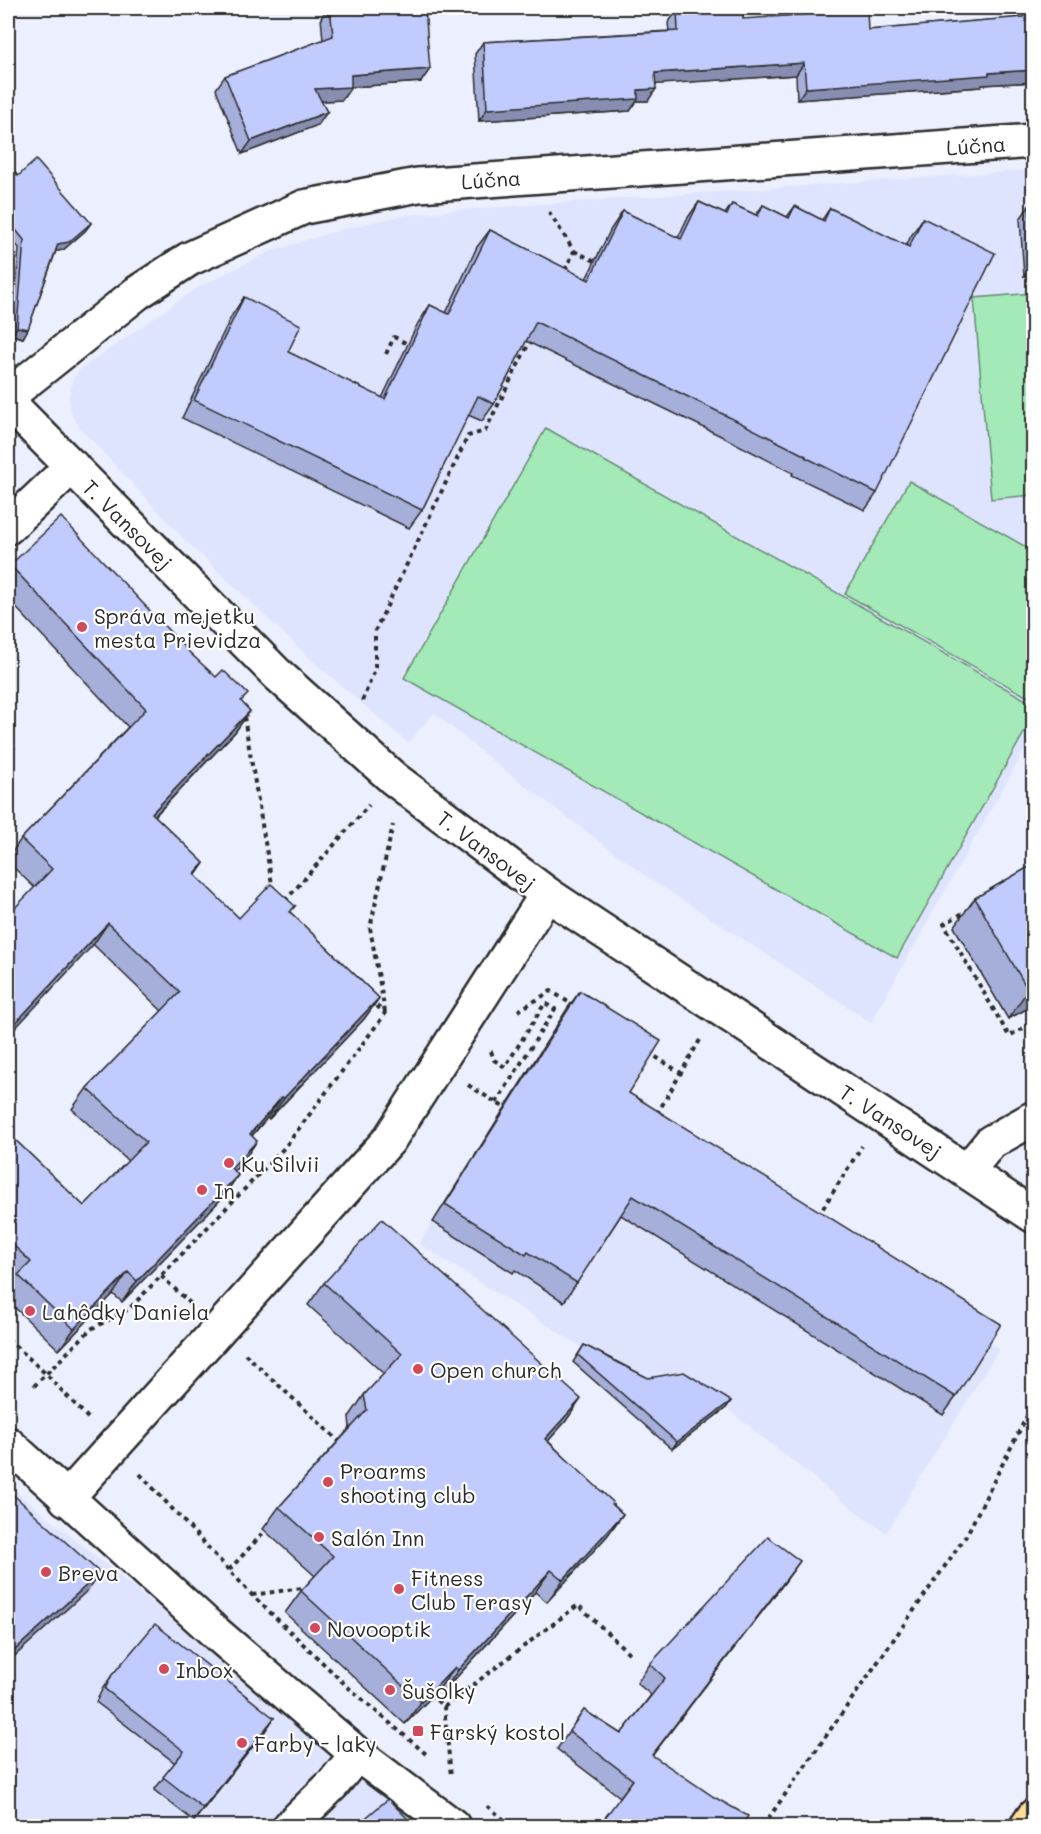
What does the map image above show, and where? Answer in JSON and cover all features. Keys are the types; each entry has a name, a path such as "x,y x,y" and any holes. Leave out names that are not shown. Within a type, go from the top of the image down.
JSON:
{"main road":[{"path":"1027,1827 1034,1816"}],"street":[{"name":"Lúčna","path":"8,396 137,293 189,259 264,223 304,207 418,185 1034,141"},
{"name":"T. Vansovej","path":"8,402 277,674 393,778 547,894 1034,1216"},
{"path":"8,526 72,466"},
{"path":"66,1499 389,1140 547,894"},
{"path":"967,1171 991,1142 1034,1118"},
{"path":"8,1444 217,1634 357,1754 453,1827"},
{"path":"290,1827 333,1784 357,1754"}],"path":[{"path":"541,176 543,204 574,251 595,261"},
{"path":"559,283 574,251"},
{"path":"361,704 375,670 375,631 380,620 468,436 485,431 532,336"},
{"path":"386,354 394,337 408,344"},
{"path":"243,711 275,898"},
{"path":"284,902 375,797"},
{"path":"34,1386 91,1329 129,1309 285,1147 385,1014 370,928 396,814"},
{"path":"974,907 944,924 1009,1036 1034,1022"},
{"path":"551,991 581,1010"},
{"path":"368,998 385,1014"},
{"path":"496,1103 555,1009 545,1003 505,1067"},
{"path":"652,1123 719,1008"},
{"path":"641,1048 681,1073"},
{"path":"478,1091 505,1108"},
{"path":"813,1224 881,1114"},
{"path":"161,1276 341,1443"},
{"path":"8,1339 46,1374 252,1595 349,1688 434,1762"},
{"path":"763,1827 966,1536 1034,1402"},
{"path":"229,1570 265,1531"},
{"path":"252,1595 313,1586"},
{"path":"444,1707 578,1605 632,1656"},
{"path":"427,1691 444,1707 451,1777 443,1769"},
{"path":"486,1805 512,1827"}],"shaded area":[{"path":"1033,170 1033,735 871,1022 647,877 499,766 434,713 408,743 315,663 185,540 81,429 70,407 72,381 78,371 197,288 271,251 343,229 400,216 455,210"},
{"path":"567,1009 616,1111 999,1349 886,1533 726,1408 644,1385 629,1377 419,1244"},
{"path":"8,1485 427,1826 8,1826"}],"green space":[{"path":"1033,293 1033,495 991,499 974,298"},
{"path":"546,428 1033,704 1033,717 897,958 404,678"},
{"path":"909,481 1033,551 1033,700 845,594"}],"building":[{"path":"330,8 425,8 430,69 351,75 351,87 315,89 327,112 251,141 225,76 333,36"},
{"path":"697,8 743,8 743,19 867,10 868,30 1024,17 1024,8 1034,8 1034,70 806,88 804,63 655,73 656,89 638,90 638,99 487,109 483,42 678,31 677,11 697,10"},
{"path":"36,160 91,223 69,242 58,244 28,329 17,327 24,240 8,220 8,165 18,176"},
{"path":"699,202 727,215 732,204 758,216 763,205 789,218 795,206 824,221 830,208 909,247 923,218 995,253 877,493 536,322 494,404 478,396 422,510 194,400 244,297 301,325 288,352 385,399 430,305 449,314 490,230 589,280 623,211 681,239"},
{"path":"1029,206 1034,206 1033,264"},
{"path":"61,517 191,654 216,677 223,670 248,694 241,701 250,711 152,813 204,863 194,874 239,918 271,884 295,906 290,912 379,998 284,1098 282,1097 250,1134 257,1141 231,1168 238,1175 137,1281 128,1272 74,1329 18,1275 31,1262 8,1240 8,1133 84,1206 146,1142 87,1088 180,992 108,923 8,1031 8,915 52,869 21,839 146,709 10,565"},
{"path":"8,738 15,748 8,754"},
{"path":"1034,864 1034,987 1028,990 975,898"},
{"path":"580,991 661,1041 629,1093 1001,1324 956,1397 633,1196 577,1283 528,1252 526,1255 445,1204"},
{"path":"382,1219 581,1399 545,1439 623,1514 563,1580 551,1570 458,1670 455,1667 421,1702 301,1591 333,1556 279,1507 367,1410 364,1395 402,1354 324,1283"},
{"path":"584,1345 648,1378 684,1372 731,1401 677,1442 578,1355"},
{"path":"8,1490 100,1573 8,1656"},
{"path":"768,1537 800,1561 652,1755 714,1797 748,1816 741,1827 598,1827 633,1780 569,1731 584,1710 621,1734 665,1678 650,1664"},
{"path":"155,1624 274,1718 203,1808 163,1777 184,1751 105,1689 112,1675"},
{"path":"388,1799 412,1823 408,1827 355,1827"}],"place":[{"name":"Správa mejetku mesta Prievidza","path":"82,627"},
{"name":"Ku Silvii","path":"229,1163"},
{"name":"In","path":"202,1190"},
{"name":"Lahôdky Daniela","path":"30,1311"},
{"name":"Open church","path":"418,1369"},
{"name":"Proarms shooting club","path":"328,1482"},
{"name":"Salón Inn","path":"319,1537"},
{"name":"Breva","path":"46,1572"},
{"name":"Fitness Club Terasy","path":"399,1589"},
{"name":"Novooptik","path":"315,1628"},
{"name":"Inbox","path":"164,1669"},
{"name":"Šušolky","path":"390,1690"},
{"name":"Farský kostol","path":"418,1731"},
{"name":"Farby - laky","path":"242,1743"}]}
